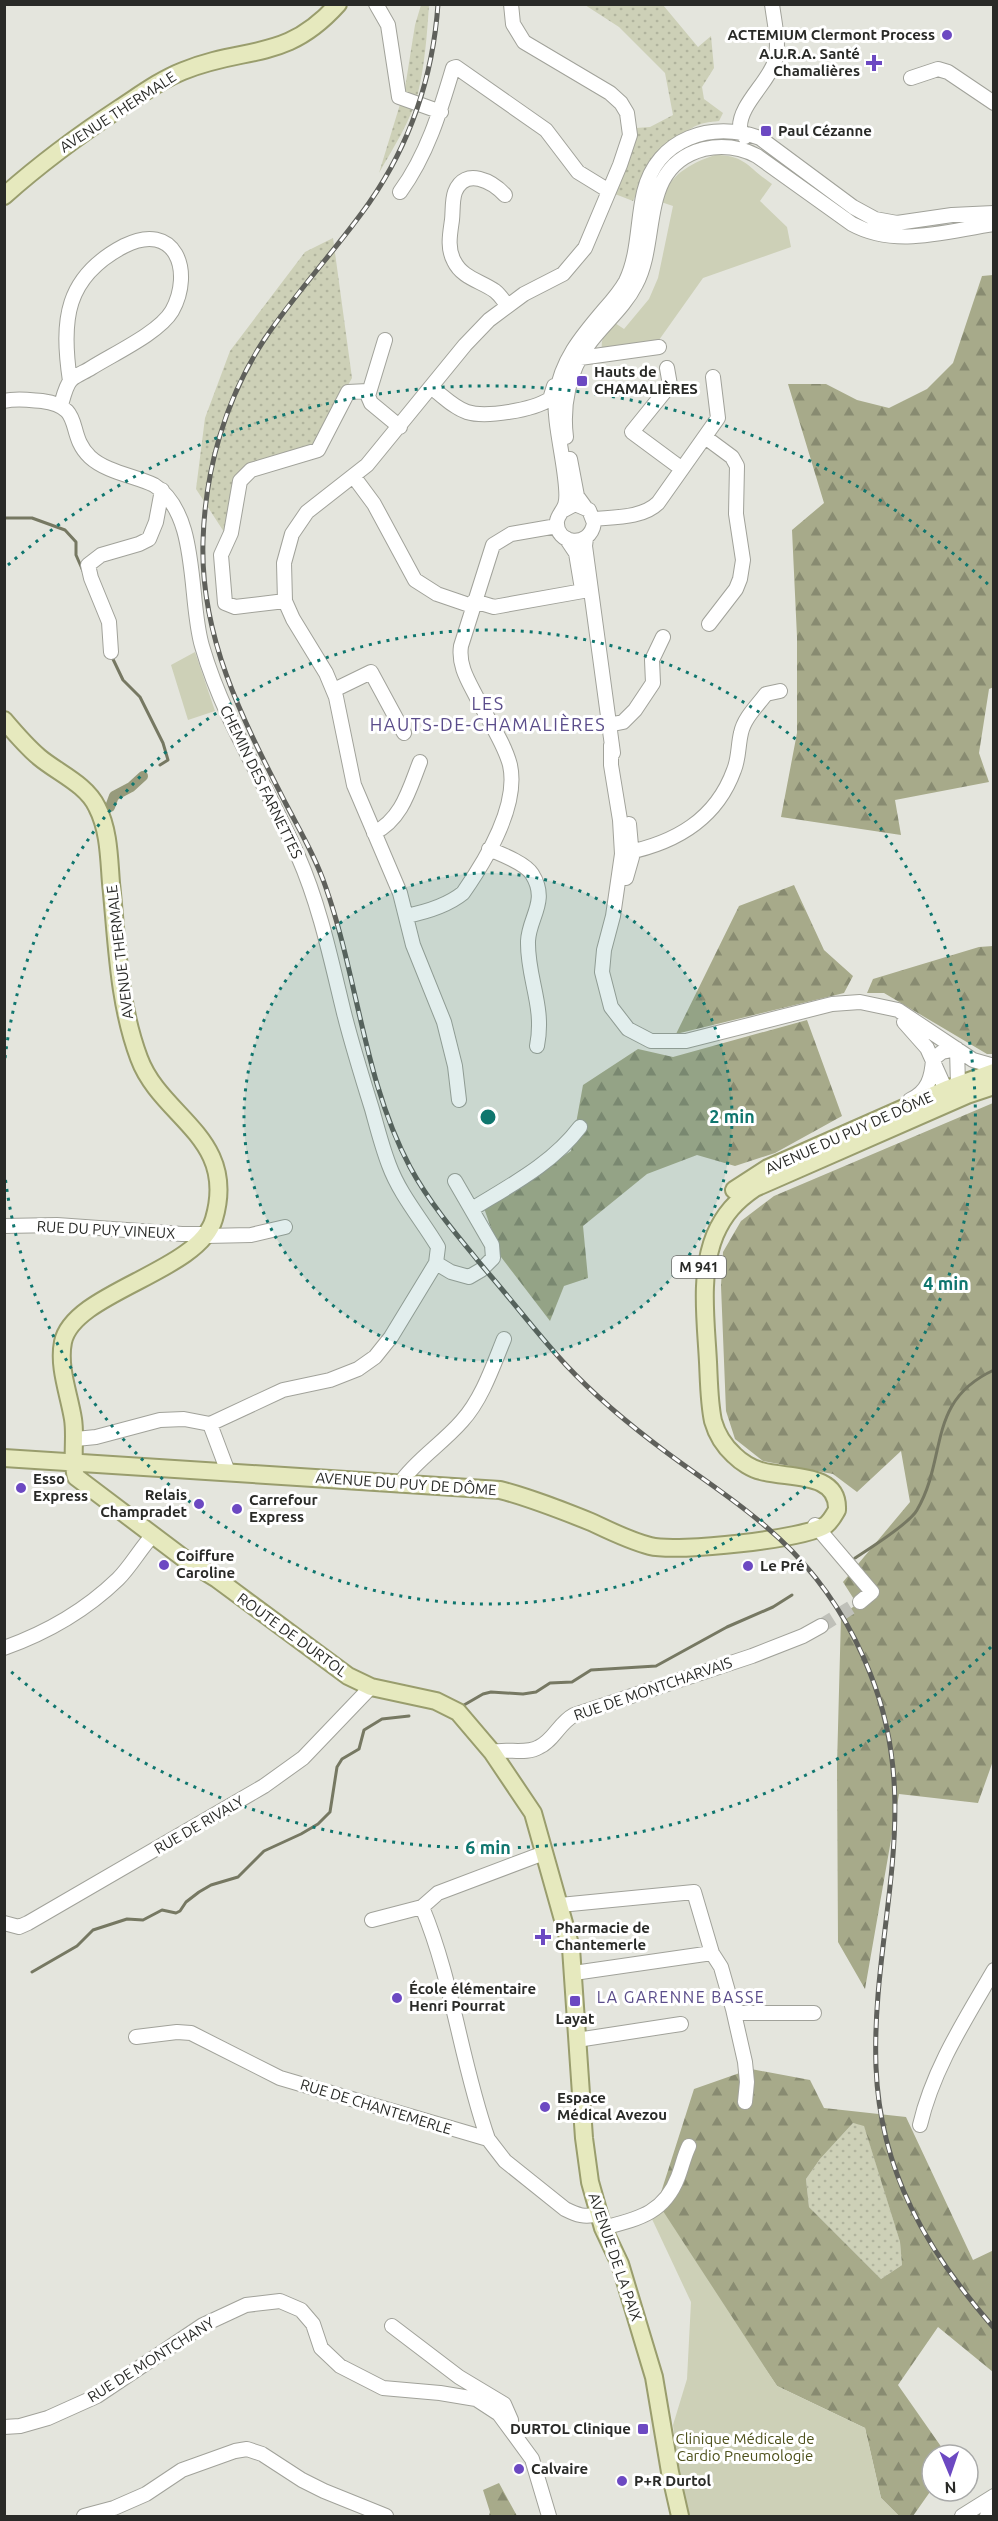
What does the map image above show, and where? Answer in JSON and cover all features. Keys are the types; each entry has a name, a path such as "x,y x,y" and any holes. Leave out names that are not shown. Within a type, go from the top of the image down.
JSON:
{"main road":[{"name":"AVENUE THERMALE","path":"4,196 59,149 159,83 195,66 291,43 312,29 338,4"},
{"name":"AVENUE THERMALE","path":"4,720 38,757 84,791 100,813 106,832 122,991 130,1029 147,1077 200,1135 209,1153 217,1178 218,1194 214,1220 207,1235"},
{"name":"AVENUE DU PUY DE DÔME","path":"816,1527 832,1510 833,1503 825,1488 801,1482 781,1482 758,1477 729,1462 717,1449 711,1437 703,1406 699,1278 703,1238 709,1222 728,1195 768,1168 993,1072"},
{"name":"AVENUE DU PUY DE DÔME","path":"4,1458 500,1490 560,1509 651,1547 683,1549 796,1534 826,1524 837,1510 835,1493 828,1486 819,1481 760,1471 736,1457 718,1436 710,1400 706,1278 709,1252 714,1236 722,1219 736,1202 755,1188 988,1088"},
{"path":"75,1462 76,1439 62,1364 62,1345 67,1331 83,1314 188,1251 207,1235"},
{"name":"ROUTE DE DURTOL","path":"75,1462 76,1478 348,1676 371,1687 424,1698 447,1706"},
{"name":"AVENUE DE LA PAIX","path":"447,1706 466,1719 492,1752 533,1813 560,1905 574,1973 586,2161 600,2221 620,2264 654,2377 680,2517"}],"street":[{"path":"376,4 388,25 399,97 441,112"},
{"path":"459,1100 449,1038 413,945 400,893 354,785 342,717 334,690 285,601 284,562 288,543 296,527 317,503 354,477 378,454 465,345 507,305 563,274 585,248 626,151 630,135 629,118 624,107 610,93 524,42 513,24 511,4"},
{"path":"772,4 777,51 775,61 736,137 698,142 666,163 657,179 643,266 636,284 624,303 588,345 580,358 568,391 565,424 577,496 594,519 594,528 586,538 585,546 598,631 611,746 624,791 627,853 622,900 613,916 602,958 604,986 611,1007 620,1021 631,1032 645,1039 667,1042 693,1040 809,1009 847,1002 898,1010 981,1063 993,1065"},
{"path":"400,192 415,172 441,112 453,68 460,68 546,130 578,172 609,191"},
{"path":"911,78 938,69 948,72 993,103"},
{"path":"432,388 470,413 487,414 536,406 550,399 556,379 585,332 625,283 632,267 643,195 648,179 672,150 695,135 717,130 746,116"},
{"path":"746,116 760,138 864,214 889,223 993,213"},
{"path":"746,116 751,142 792,172 809,193"},
{"path":"654,205 661,184 671,169 690,155 713,147 734,148 750,152 865,231 886,237 910,237 993,224"},
{"path":"505,195 493,183 486,180 470,178 462,183 455,194 450,245 453,260 460,270 497,292 507,305"},
{"path":"60,405 70,381 66,324 68,308 79,284 99,261 128,244 151,239 166,244 173,251 183,270 179,294 171,313 152,330 70,381"},
{"path":"386,340 368,391 371,403 400,427"},
{"path":"580,358 658,347"},
{"path":"557,526 566,499 555,418 556,397 565,363"},
{"path":"668,368 670,385 632,432 682,469"},
{"path":"594,519 631,514 651,509 658,503 719,414 713,377"},
{"path":"285,601 235,607 225,603 221,555 231,533 240,481 251,470 318,450 348,392 368,391"},
{"path":"4,401 25,399 60,405 68,411 77,436 91,458 162,490 154,531 149,539 101,555 88,565 109,622 111,652"},
{"path":"536,406 546,410 555,418"},
{"path":"705,437 732,458 737,466 736,514 742,560 740,579 736,589 709,624"},
{"path":"354,477 374,504 415,580 437,594 494,607 583,591"},
{"name":"CHEMIN DES FARNETTES","path":"162,490 175,507 185,538 193,580 196,620 206,658 230,723 298,856 325,934 354,1054 390,1167 438,1247 436,1263"},
{"path":"562,511 570,505 585,507"},
{"path":"406,916 435,908 459,896 472,880 506,815 512,781 505,752 467,679 461,660 462,639 489,553 498,541 511,534 557,526"},
{"path":"557,526 576,553 596,674 603,687"},
{"path":"566,538 576,541 586,538"},
{"path":"608,725 624,722 648,690 654,678 652,660 663,637"},
{"path":"334,690 371,672 404,733"},
{"path":"627,853 675,838 688,831 705,815 734,771 745,722 766,694 780,691"},
{"path":"374,833 387,826 396,816 420,762"},
{"path":"489,849 531,872 536,881 538,906 528,943 541,1021 537,1046"},
{"path":"884,1007 914,1031 951,1089"},
{"path":"768,1168 819,1139 919,1095 930,1079 933,1059 942,1052 957,1049"},
{"path":"951,1089 957,1049"},
{"path":"832,1154 873,1128 951,1089 988,1088"},
{"path":"472,1209 564,1148 580,1127"},
{"path":"76,1439 96,1437 160,1420 184,1419 210,1424 283,1390 330,1380 358,1369 375,1357 391,1336 436,1263 451,1272 469,1276 490,1262 493,1252 492,1245 455,1181"},
{"name":"RUE DU PUY VINEUX","path":"4,1226 57,1224 207,1235 258,1234 285,1227"},
{"path":"400,1483 411,1467 442,1442 464,1419 487,1378 504,1339"},
{"path":"210,1424 228,1472"},
{"path":"816,1527 872,1592 860,1602"},
{"path":"4,1648 83,1610 119,1578 153,1535"},
{"name":"RUE DE MONTCHARVAIS","path":"492,1752 535,1749 574,1714 752,1656 803,1636 821,1626"},
{"name":"RUE DE RIVALY","path":"4,1923 18,1927 28,1923 264,1786 303,1758 371,1687"},
{"path":"372,1920 422,1907 438,1893 544,1853"},
{"path":"560,1905 693,1892 712,1953 721,1967 733,2009 745,2062 747,2082 745,2102"},
{"path":"422,1907 435,1936 477,2104 488,2139 505,2161 565,2209 576,2215 600,2221 638,2219 654,2211 666,2199 689,2146"},
{"path":"574,1973 712,1953"},
{"path":"920,2125 926,2098 939,2068 993,1970"},
{"path":"733,2009 741,2013 814,2013"},
{"path":"577,2040 681,2024"},
{"name":"RUE DE CHANTEMERLE","path":"136,2037 177,2032 191,2033 280,2078 488,2139"},
{"name":"RUE DE MONTCHANY","path":"4,2427 20,2426 48,2418 87,2400 203,2325 246,2306 280,2301 301,2310 313,2324 321,2348 340,2366 383,2388 476,2399 499,2414 537,2470 549,2517"},
{"path":"392,2326 459,2377 504,2403 511,2420 511,2429"},
{"path":"84,2517 114,2508 146,2494 182,2470 235,2451 246,2450 262,2454 324,2492 386,2517"},
{"path":"962,2517 993,2496"},
{"path":"987,2517 993,2508"}],"green space":[{"path":"421,5 429,5 424,60 418,93 406,124 379,173 405,88 415,25"},
{"path":"585,5 663,5 698,47 711,36 714,68 702,87 704,99 723,113 719,121 695,126 675,141 651,171 633,201 615,194 632,152 636,128 650,127 673,115 665,73 619,27"},
{"path":"715,155 734,157 746,163 772,184 760,201 787,227 791,247 703,278 659,340 608,351 602,348 603,337 615,323 624,329 649,299 658,278 673,206 661,202 669,185 681,172"},
{"path":"333,238 352,378 314,446 246,468 226,535 196,489 205,418 230,351 305,252"},
{"path":"993,275 994,687 989,689 979,753 989,782 895,800 901,835 781,817 797,733 797,637 792,530 824,503 788,384 826,384 857,400 889,408 927,389 953,363 982,276"},
{"path":"195,652 215,711 188,720 171,665"},
{"path":"794,885 824,950 853,976 844,993 676,1034 739,906"},
{"path":"993,946 993,1054 987,1054 884,993 867,993 873,979 979,947"},
{"path":"807,1020 842,1116 775,1153 735,1166 697,1155 647,1174 583,1226 588,1278 564,1286 550,1321 501,1257 484,1208 571,1151 583,1085 638,1049 673,1057"},
{"path":"993,1103 993,1761 978,1803 899,1794 865,1989 838,1942 837,1765 841,1616 857,1604 843,1582 910,1502 901,1451 857,1492 833,1474 763,1461 735,1439 726,1411 721,1286 723,1252 741,1221 774,1196"},
{"path":"751,2069 810,2080 824,2108 906,2117 973,2260 994,2250 993,2372 938,2327 898,2385 939,2443 920,2443 920,2503 922,2503 913,2516 899,2516 881,2498 865,2428 777,2386 656,2208 694,2089","holes":["853,2123 864,2126 900,2242 902,2265 881,2279 809,2207 806,2179 820,2159"]},
{"path":"853,2123 864,2125 900,2242 902,2265 881,2279 809,2207 806,2179 820,2159"},
{"name":"Clinique Médicale de Cardio Pneumologie","path":"663,2211 777,2386 865,2428 881,2498 899,2516 688,2516 683,2504 673,2425 687,2379 691,2302 652,2219"},
{"path":"499,2483 517,2516 489,2516 490,2512 483,2490"}],"waterway":[{"path":"4,518 32,518 65,530 76,542 76,555 83,571"},
{"path":"111,655 123,680 140,697 163,743 168,760 160,765"},
{"path":"110,807 114,796 131,787 143,776"},
{"path":"855,1558 898,1529 917,1510 933,1470 948,1414 958,1398 972,1383 994,1370"},
{"path":"464,1705 491,1692 523,1694 536,1692 550,1683 572,1682 591,1670 656,1666 727,1627 773,1607 792,1595"},
{"path":"32,1972 77,1946 93,1930 127,1919 143,1920 162,1910 176,1913 180,1911 186,1902 199,1892 211,1885 238,1877 264,1851 318,1824 330,1812 337,1767 342,1759 359,1749 364,1730 382,1719 409,1716"}],"tunnel":[{"path":"821,1626 860,1602"}],"railway":[{"path":"438,4 425,83 408,133 396,157 369,203 264,340 238,386 228,411 213,462 203,541 204,577 217,645 227,677 254,741 322,877 337,923 382,1100 394,1134 418,1181 457,1235 577,1377 666,1452 747,1511 792,1551 827,1593 863,1656 886,1723 893,1773 895,1821 877,2016 876,2067 879,2105 897,2175 911,2208 948,2270 994,2328"}],"place":[{"name":"ACTEMIUM Clermont Process","path":"947,35"},
{"name":"A.U.R.A. Santé Chamalières","path":"874,63"},
{"name":"Paul Cézanne","path":"766,131"},
{"name":"Hauts de CHAMALIÈRES","path":"582,381"},
{"name":"Esso Express","path":"21,1488"},
{"name":"Relais Champradet","path":"199,1504"},
{"name":"Carrefour Express","path":"237,1509"},
{"name":"Coiffure Caroline","path":"164,1565"},
{"name":"Le Pré","path":"748,1566"},
{"name":"Pharmacie de Chantemerle","path":"543,1937"},
{"name":"École élémentaire Henri Pourrat","path":"397,1998"},
{"name":"Layat","path":"575,2001"},
{"name":"Espace Médical Avezou","path":"545,2107"},
{"name":"DURTOL Clinique","path":"643,2429"},
{"name":"Calvaire","path":"519,2469"},
{"name":"P+R Durtol","path":"622,2481"}],"district":[{"name":"LES HAUTS-DE-CHAMALIÈRES","path":"488,714"},
{"name":"LA GARENNE BASSE","path":"681,1997"}]}
